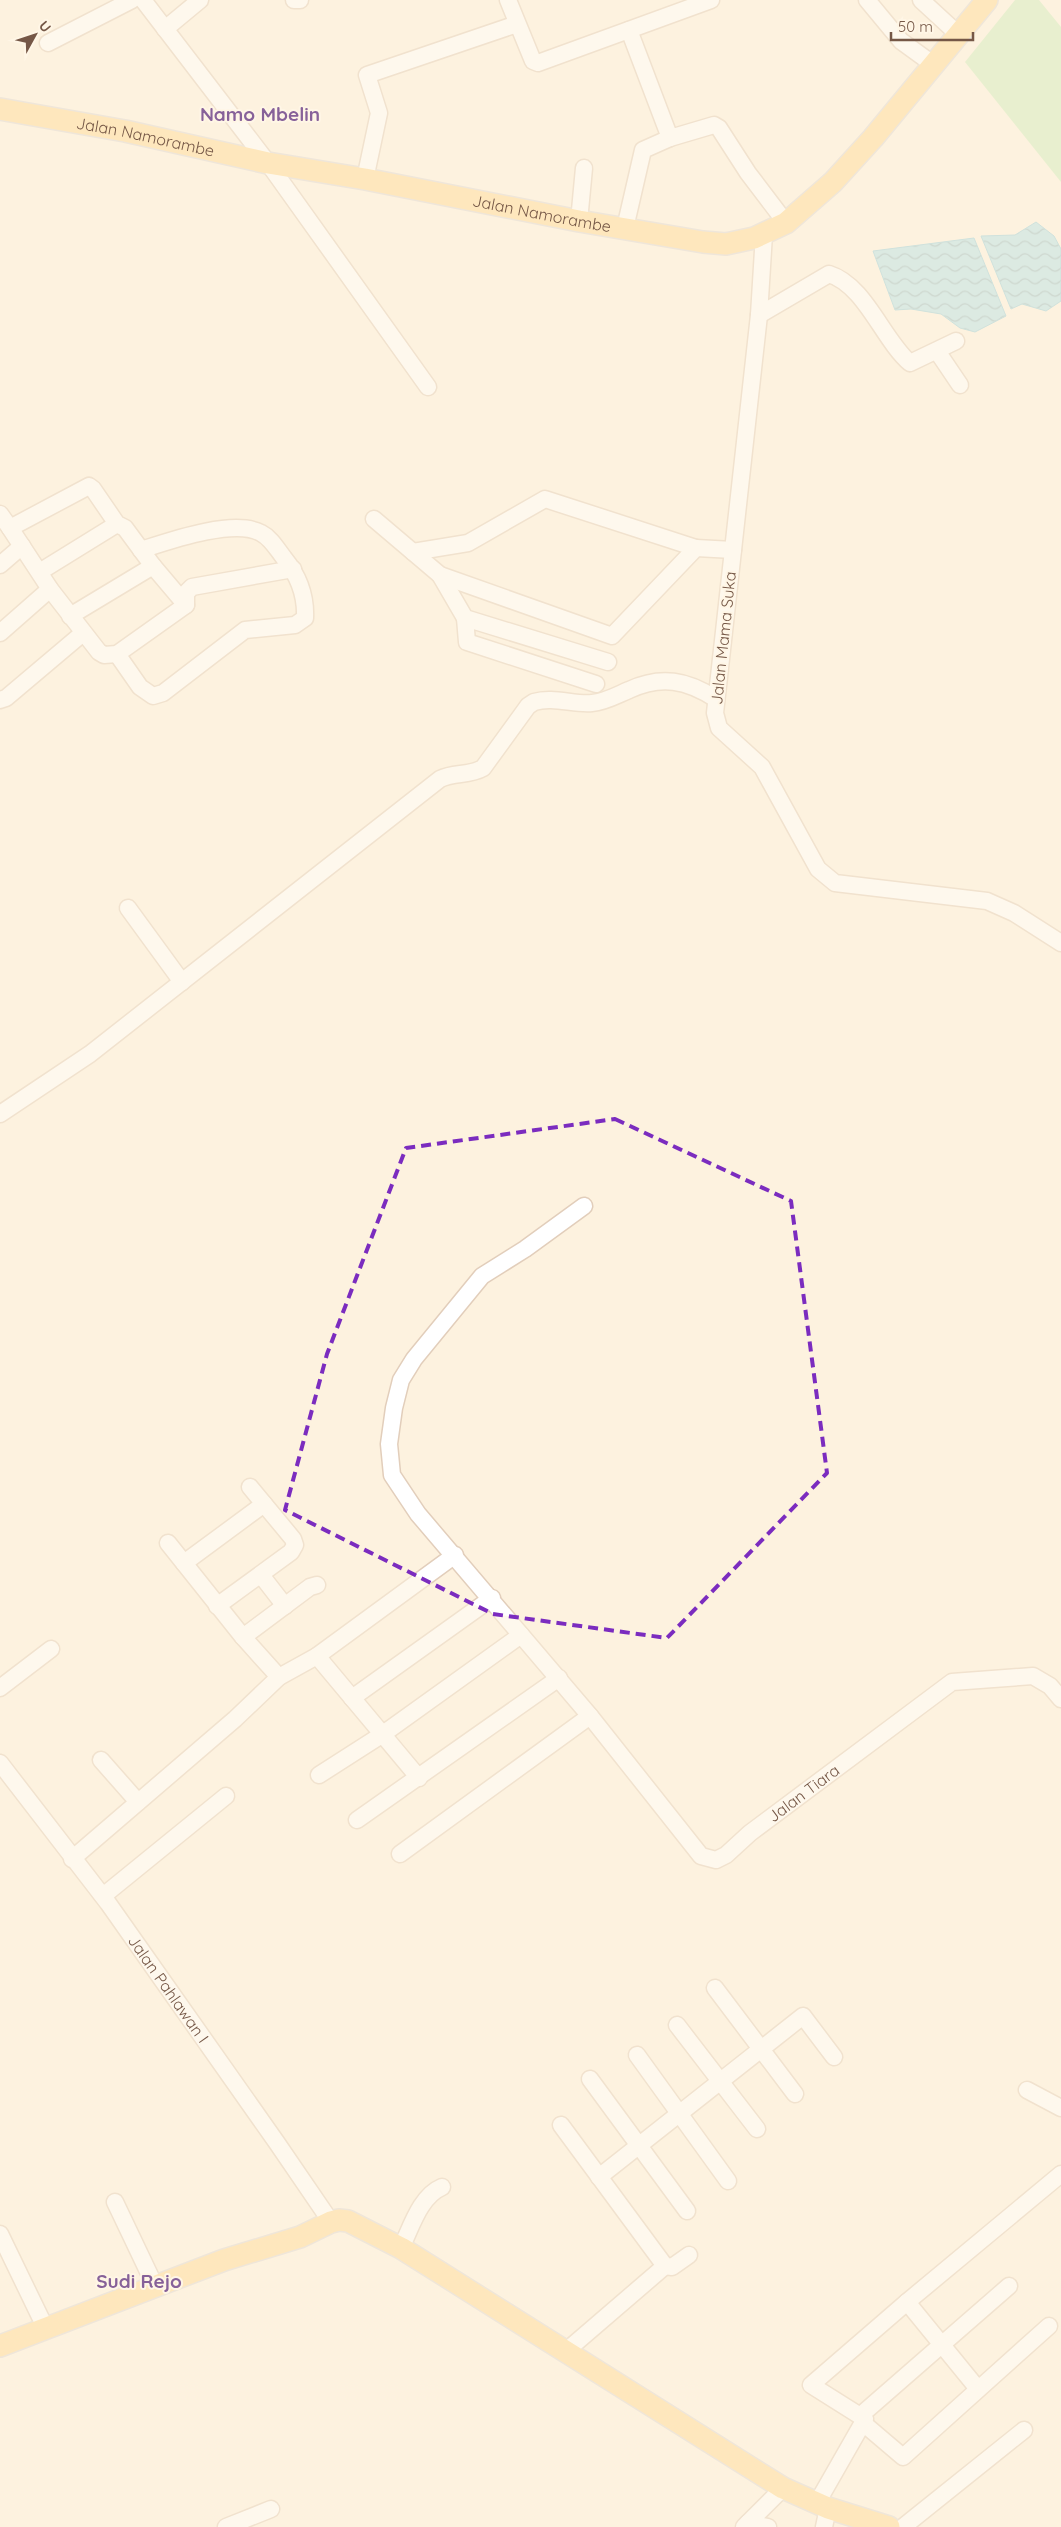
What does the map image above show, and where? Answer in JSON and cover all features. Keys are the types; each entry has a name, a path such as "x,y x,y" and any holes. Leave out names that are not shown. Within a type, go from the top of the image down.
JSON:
{"main road":[{"name":"Jalan Namorambe","path":"0,109 125,130 268,163 365,179 579,221 703,242 726,244 764,234 786,223 850,164 988,0"},
{"path":"0,2346 224,2260 300,2237 330,2222 339,2220 348,2222 401,2248 823,2513 889,2527"}],"street":[{"path":"48,43 132,0"},
{"path":"143,0 268,163 428,387"},
{"path":"165,29 200,0"},
{"path":"294,0 300,0"},
{"path":"508,0 532,61 538,63 711,0"},
{"path":"867,0 901,41 934,65"},
{"path":"921,0 959,35"},
{"path":"365,179 379,113 367,75 517,24"},
{"path":"629,30 670,138"},
{"path":"625,228 643,150 670,138 716,126 748,173 786,223"},
{"path":"579,221 584,168"},
{"name":"Jalan Mama Suka","path":"764,234 759,315 716,699 715,713 719,728 762,767 818,869 835,883 986,902 1014,913 1061,943"},
{"path":"759,315 829,274 835,276 854,291 910,363 956,341"},
{"path":"937,351 960,385"},
{"path":"10,528 88,486 93,489 118,524 125,528 153,566 186,605"},
{"path":"413,552 468,543 545,499 696,548 733,550"},
{"path":"0,514 40,571 50,589 83,633 99,652 104,655 117,654 186,605"},
{"path":"374,519 440,575 465,618 467,642 596,684"},
{"path":"40,571 118,524"},
{"path":"117,654 140,687 150,695 162,694 245,630 295,625 303,621 305,615 302,592 293,569 267,537 255,530 242,528 195,533 141,550"},
{"path":"0,565 22,546"},
{"path":"440,575 612,636 696,548"},
{"path":"70,616 153,566"},
{"path":"186,605 186,593 192,587 293,569"},
{"path":"0,633 50,589"},
{"path":"465,618 608,662"},
{"path":"0,700 6,698 83,633"},
{"path":"0,1114 90,1054 440,779 449,774 474,773 482,768 528,706 534,702 602,702 639,685 660,680 681,682 698,688 716,699"},
{"path":"128,908 182,982"},
{"path":"400,1854 590,1716 456,1555 418,1514 392,1475 389,1444 394,1408 401,1380 414,1359 441,1324 482,1276 525,1249 584,1206"},
{"path":"217,1606 291,1552 295,1545 293,1539 250,1487"},
{"path":"184,1563 264,1504"},
{"path":"168,1543 242,1638 279,1677"},
{"path":"72,1859 235,1719 279,1677 317,1656 456,1555"},
{"path":"261,1575 285,1606"},
{"path":"242,1638 310,1587 317,1586"},
{"path":"352,1698 492,1598"},
{"path":"319,1775 383,1734 521,1635"},
{"path":"0,1688 51,1649"},
{"path":"317,1656 419,1778"},
{"name":"Jalan Tiara","path":"590,1716 700,1856 716,1860 726,1856 750,1833 952,1682 1033,1676 1050,1686 1061,1699"},
{"path":"357,1820 559,1678"},
{"path":"101,1760 138,1802"},
{"name":"Jalan Pahlawan I","path":"1,1767 103,1896 278,2143 330,2222"},
{"path":"103,1896 226,1796"},
{"path":"715,1988 795,2094"},
{"path":"599,2177 803,2016 834,2057"},
{"path":"677,2025 757,2129"},
{"path":"637,2055 728,2180"},
{"path":"590,2079 686,2211"},
{"path":"1027,2090 1061,2108"},
{"path":"561,2125 665,2266 672,2267 689,2255"},
{"path":"1049,2326 904,2457 862,2419 812,2385 907,2302 1061,2174"},
{"path":"401,2248 430,2194 442,2187"},
{"path":"115,2202 155,2286"},
{"path":"1,2238 46,2329"},
{"path":"565,2352 665,2266"},
{"path":"823,2513 862,2419 941,2344 1009,2286"},
{"path":"907,2302 978,2389"},
{"path":"903,2527 1024,2430"},
{"path":"746,2525 783,2488"},
{"path":"226,2527 271,2509"},
{"path":"746,2525 768,2527"}],"highlighted area":[{"path":"615,1119 791,1201 827,1473 667,1638 493,1614 285,1510 327,1354 406,1148"}],"green space":[{"path":"1015,0 1039,0 1061,27 1061,182 965,62"}],"water":[{"path":"1036,222 1054,236 1061,249 1061,301 1046,311 1022,304 1011,309 981,236 1015,235"},
{"path":"974,238 1006,316 975,332 960,328 941,314 911,309 895,310 873,251"}],"district":[{"name":"Namo Mbelin","path":"260,114"},
{"name":"Sudi Rejo","path":"139,2281"}]}
